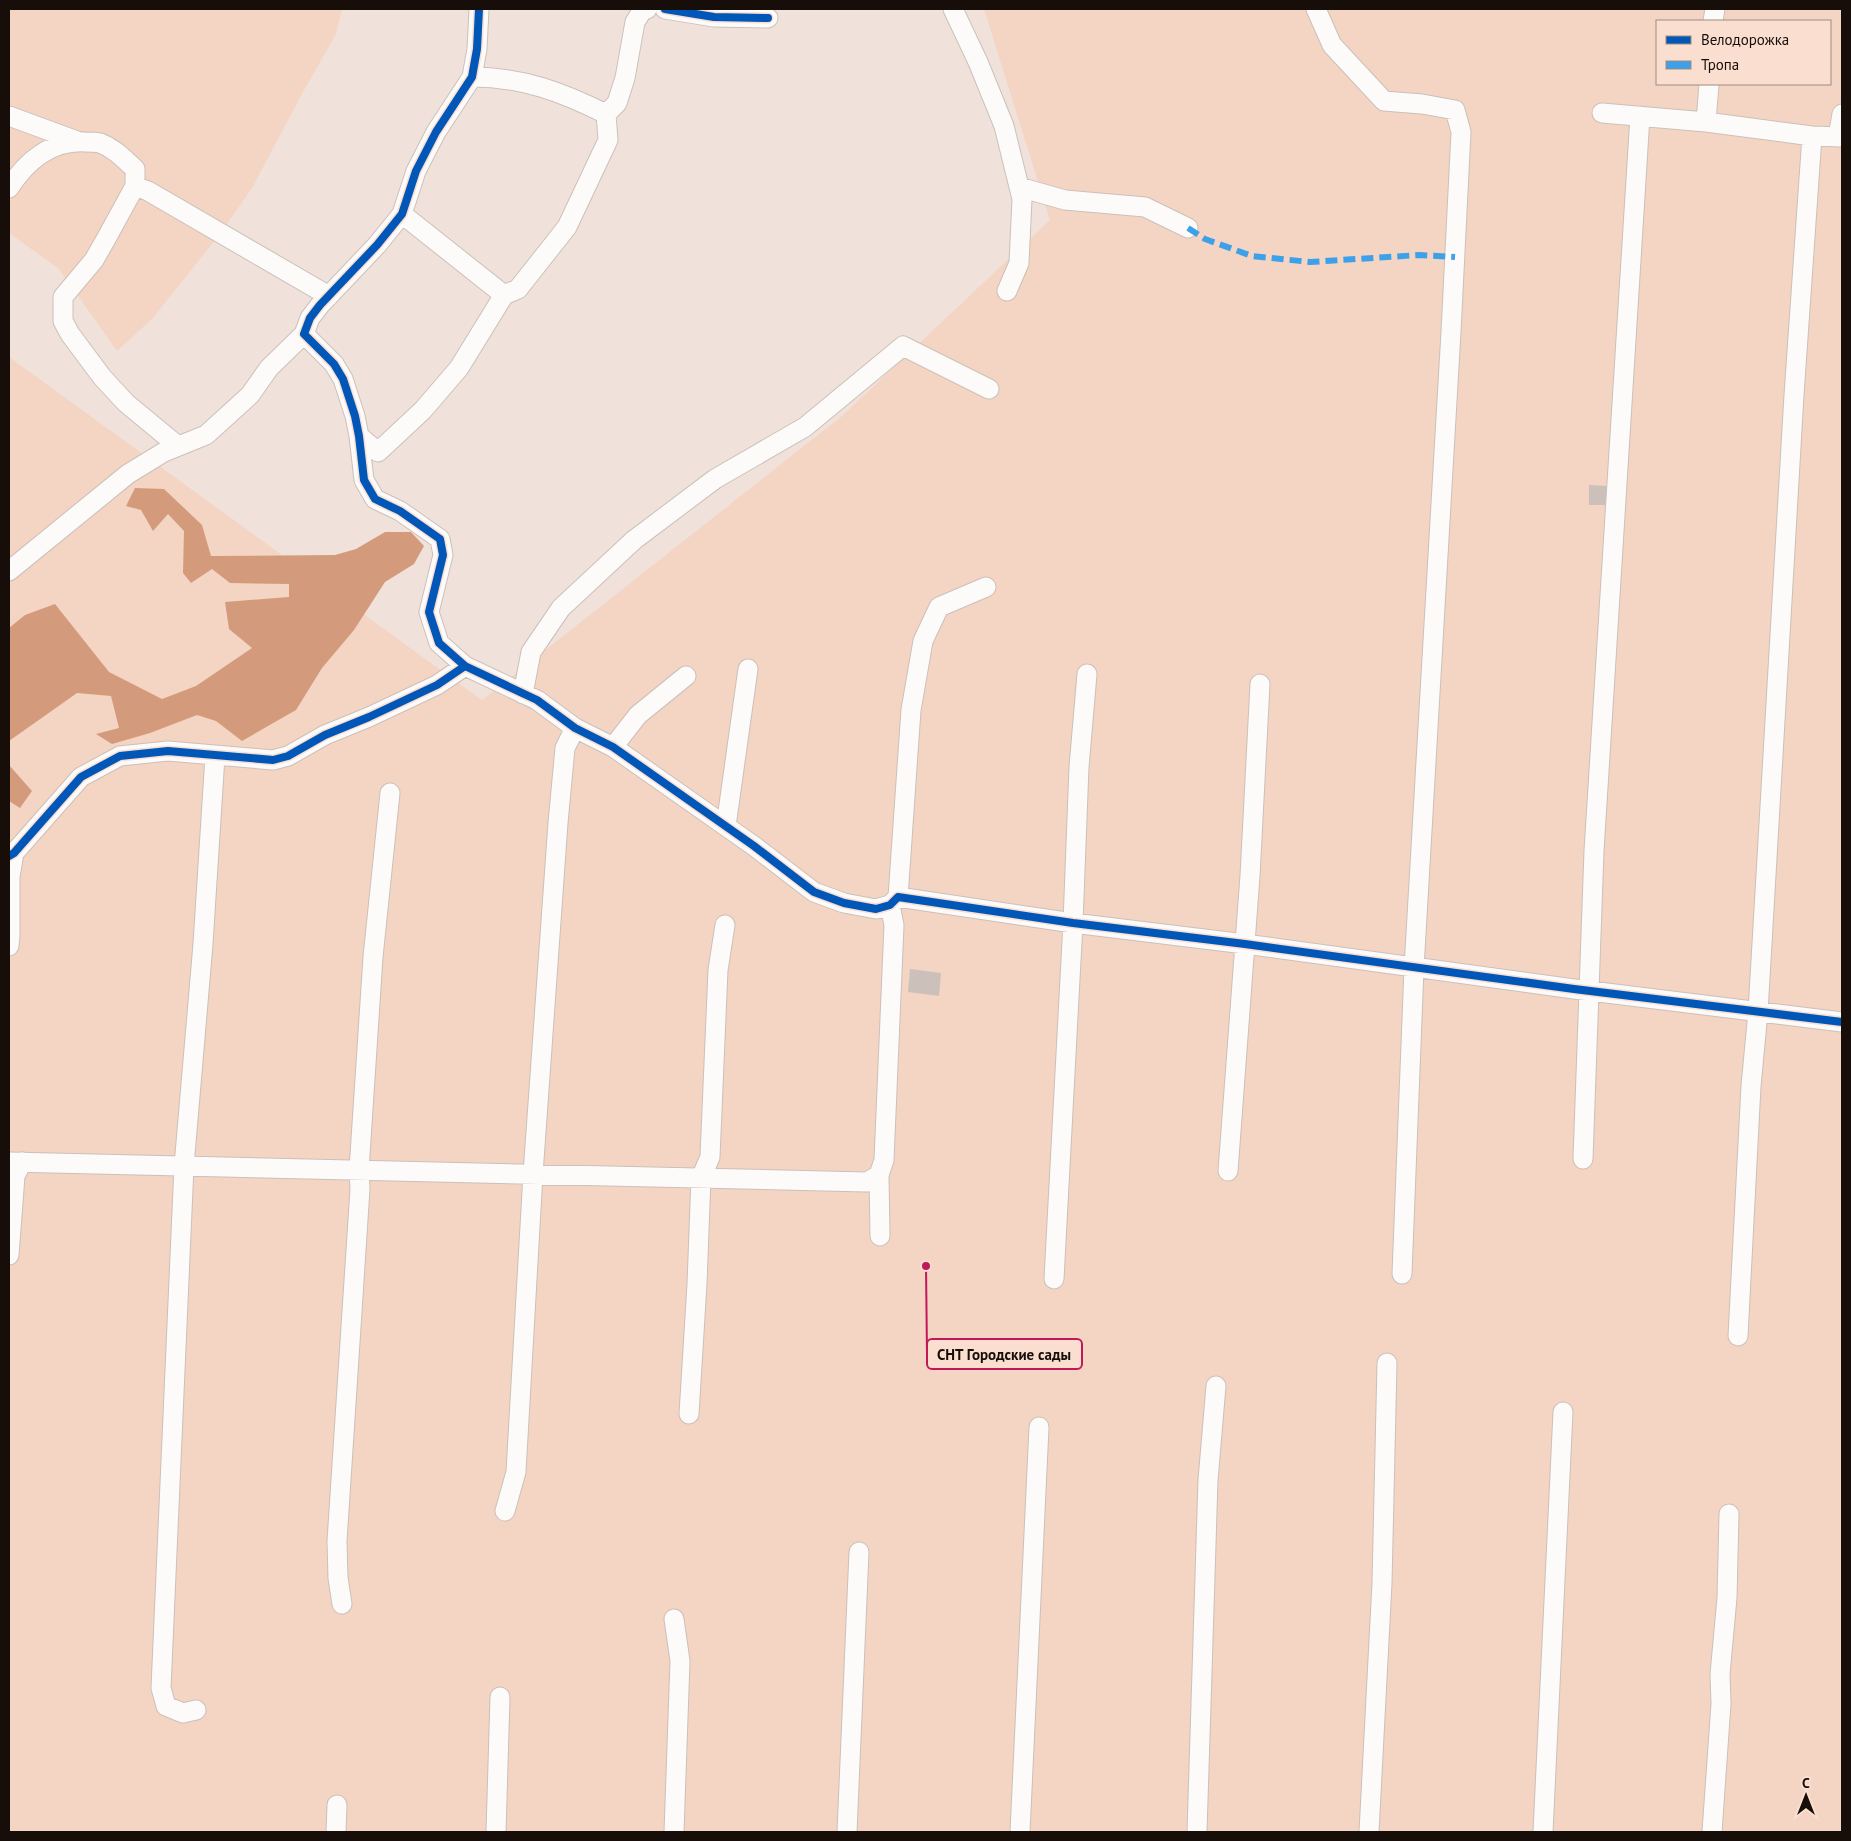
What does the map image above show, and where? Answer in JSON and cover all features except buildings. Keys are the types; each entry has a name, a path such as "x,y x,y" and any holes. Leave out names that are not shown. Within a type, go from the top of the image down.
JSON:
{"street":[{"path":"9,571 128,474 164,452 206,435 250,395 269,368 304,334 310,318 377,245 402,214 416,171 436,132 472,77 477,49 480,9"},
{"path":"664,9 714,17 768,18"},
{"path":"953,9 978,62 1004,126 1022,199 1019,262 1006,291"},
{"path":"1316,9 1332,45 1384,101 1422,104 1455,110 1461,132 1414,968 1402,1274"},
{"path":"359,436 378,452 423,410 459,368 504,295 518,289 567,227 608,140 606,114 617,102 625,78 639,13"},
{"path":"472,77 518,80 569,96 606,114"},
{"path":"1706,122 1709,85"},
{"path":"1602,113 1706,122 1812,136 1840,137 1842,114"},
{"path":"9,116 77,141 100,143 115,151 135,169 135,186 94,260 63,297 63,322 102,377 126,403 178,446"},
{"path":"1583,1159 1594,851 1640,116"},
{"path":"1738,1336 1751,1086 1758,1012 1794,395 1812,136"},
{"path":"9,188 18,174 38,155 57,146 77,141"},
{"path":"135,186 148,191 329,296"},
{"path":"1019,187 1064,200 1145,207 1188,228"},
{"path":"402,214 504,295"},
{"path":"304,334 334,364 342,379 355,416 364,480 375,499 400,511 440,539 443,555 429,612 439,643 465,666 537,700 575,728 613,747 726,826 814,892 844,903 868,908 876,909 894,901 1245,944 1589,991 1842,1022"},
{"path":"524,694 531,652 561,608 634,540 715,479 805,427 903,346 989,389"},
{"path":"880,1236 879,1175 885,1150 894,901 911,710 923,641 939,607 986,587"},
{"path":"9,946 11,854 81,777 120,756 168,751 273,760 288,756 325,735 370,717 438,685 465,666"},
{"path":"726,826 748,669"},
{"path":"1054,1279 1080,767 1087,674"},
{"path":"613,747 638,715 686,676"},
{"path":"1228,1171 1245,944 1260,684"},
{"path":"505,1511 516,1472 546,980 564,758 565,748 575,728"},
{"path":"196,1710 183,1712 166,1706 161,1688 184,1166 203,944 215,756"},
{"path":"342,1604 338,1578 337,1541 373,957 390,794"},
{"path":"688,1414 697,1284 700,1178 710,1156 718,970 725,925"},
{"path":"9,1254 15,1162 868,1182 879,1175"},
{"path":"1369,1832 1382,1583 1387,1363"},
{"path":"1197,1832 1208,1480 1216,1386"},
{"path":"1543,1832 1563,1412"},
{"path":"1020,1832 1039,1427"},
{"path":"1712,1832 1721,1704 1720,1674 1727,1598 1729,1514"},
{"path":"847,1832 859,1552"},
{"path":"674,1619 680,1661 674,1832"},
{"path":"496,1832 500,1697"},
{"path":"336,1832 338,1805"}],"shaded area":[{"path":"9,9 342,9 336,34 252,188 220,234 152,319 117,351 59,269 9,233"},
{"path":"984,9 1842,9 1842,1832 9,1832 9,357 482,700 842,416 1050,220"},
{"path":"135,488 164,489 202,525 211,556 335,555 356,549 385,532 411,532 424,546 414,564 385,582 354,630 322,668 296,710 242,741 216,721 197,715 150,733 112,744 96,734 119,728 111,696 77,693 9,741 9,628 25,615 55,604 109,672 162,699 196,686 252,648 229,629 225,602 289,597 289,584 230,583 212,569 191,583 183,573 184,531 168,514 153,531 141,510 126,506"},
{"path":"9,765 32,791 20,808 9,801"}],"marked path":[{"path":"1188,228 1205,239 1252,256 1310,262 1419,255 1455,257"}],"cycle path":[{"path":"479,9 477,49 472,77 436,132 416,171 402,214 377,245 320,305 310,318 304,334 334,364 343,379 355,416 364,480 375,499 400,511 440,539 443,555 429,612 439,643 465,666 537,700 575,728 613,747 754,846 814,892 844,903 876,909 890,905 898,897 1073,923 1842,1022"},
{"path":"665,9 714,17 768,18"},
{"path":"9,856 14,853 81,777 120,756 168,751 273,760 288,756 325,735 369,717 437,685 465,666"}],"place":[{"name":"СНТ Городские сады","path":"926,1266"}]}
